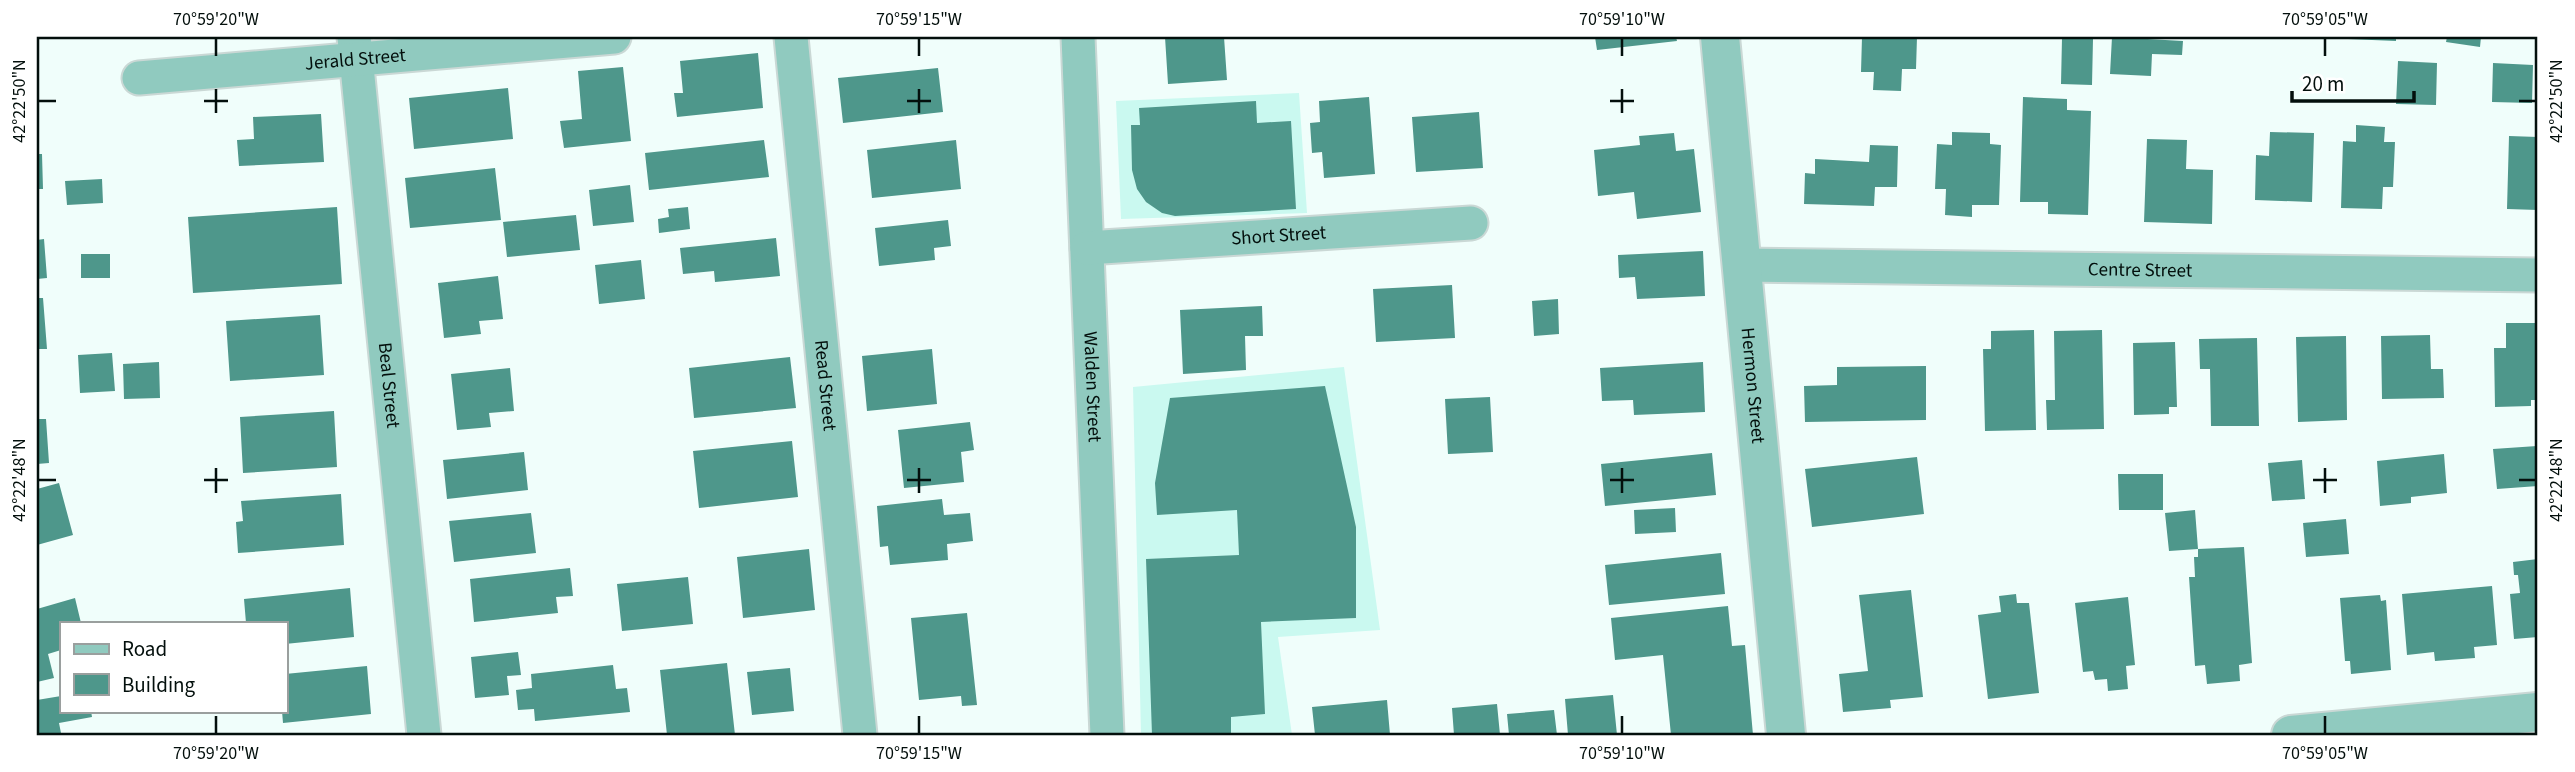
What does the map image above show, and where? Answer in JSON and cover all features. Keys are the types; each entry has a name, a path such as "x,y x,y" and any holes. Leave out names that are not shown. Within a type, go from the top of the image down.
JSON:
{"street":[{"name":"Jerald Street","path":"139,78 355,48 614,37"},
{"name":"Read Street","path":"791,37 860,735"},
{"name":"Walden Street","path":"1078,37 1107,735"},
{"name":"Hermon Street","path":"1720,37 1786,735"},
{"name":"Beal Street","path":"355,48 424,735"},
{"name":"Short Street","path":"1087,248 1471,223"},
{"name":"Centre Street","path":"1741,265 2538,275"},
{"path":"2291,735 2367,732 2538,712"}],"shaded area":[{"path":"1299,93 1307,213 1121,219 1116,101"},
{"path":"1344,367 1380,630 1278,637 1292,735 1141,735 1133,387"}],"building":[{"path":"1165,37 1224,37 1227,80 1168,84"},
{"path":"1595,37 1676,37 1677,41 1597,50"},
{"path":"1862,37 1917,37 1916,69 1902,69 1901,91 1873,90 1874,72 1861,72"},
{"path":"2112,37 2183,41 2182,55 2152,54 2151,76 2110,74"},
{"path":"2396,37 2396,41 2348,39"},
{"path":"2447,37 2481,37 2480,47 2446,42"},
{"path":"2062,38 2093,39 2092,85 2061,84"},
{"path":"758,53 763,108 677,117 674,93 683,93 680,61"},
{"path":"2398,61 2437,63 2436,105 2396,104"},
{"path":"2493,63 2533,65 2532,103 2492,102"},
{"path":"623,67 631,141 564,148 560,121 582,119 578,71"},
{"path":"938,68 943,112 843,123 838,78"},
{"path":"508,88 513,139 414,149 409,98"},
{"path":"1369,97 1375,174 1324,178 1322,152 1312,153 1310,123 1320,122 1319,101"},
{"path":"2023,97 2067,99 2067,110 2091,111 2088,215 2048,214 2048,202 2020,202"},
{"path":"1256,101 1257,123 1291,121 1296,209 1175,216 1162,213 1146,202 1137,189 1132,170 1131,125 1140,125 1139,108"},
{"path":"1479,112 1483,168 1416,172 1412,117"},
{"path":"321,114 324,162 239,166 237,140 254,139 253,117"},
{"path":"2356,125 2385,127 2384,142 2395,142 2393,187 2383,187 2382,209 2341,208 2343,141 2356,142"},
{"path":"1952,132 1990,133 1990,144 2001,145 1999,205 1972,205 1972,217 1945,215 1946,189 1935,189 1937,144 1952,145"},
{"path":"2270,132 2314,133 2312,202 2255,200 2256,155 2269,156"},
{"path":"1674,133 1676,151 1694,149 1701,212 1637,219 1634,192 1598,196 1594,150 1640,145 1639,136"},
{"path":"2509,136 2538,137 2538,210 2507,209"},
{"path":"2147,139 2187,140 2186,169 2213,170 2212,224 2144,222"},
{"path":"764,140 769,177 649,190 645,153"},
{"path":"956,140 961,189 872,198 867,150"},
{"path":"1870,145 1898,146 1897,187 1875,187 1874,206 1804,204 1805,173 1815,174 1815,159 1869,162"},
{"path":"37,154 42,154 43,189 37,189"},
{"path":"495,168 501,220 410,228 405,178"},
{"path":"102,179 103,203 67,205 65,181"},
{"path":"630,185 634,222 593,226 589,190"},
{"path":"337,207 342,284 193,293 188,217"},
{"path":"688,207 690,229 659,233 658,219 669,217 668,209"},
{"path":"576,215 580,250 507,257 503,222"},
{"path":"948,220 951,246 934,248 935,260 879,266 875,228"},
{"path":"776,238 780,276 715,282 714,271 683,274 680,248"},
{"path":"44,239 47,278 37,279 37,240"},
{"path":"1703,251 1705,296 1637,299 1635,277 1619,278 1618,255"},
{"path":"81,254 110,254 110,278 81,278"},
{"path":"641,260 645,299 599,304 595,265"},
{"path":"498,276 503,319 479,321 481,334 444,338 438,283"},
{"path":"1452,285 1455,338 1376,342 1373,289"},
{"path":"37,298 43,298 47,349 37,349"},
{"path":"1558,299 1559,334 1534,336 1532,301"},
{"path":"1262,306 1263,336 1245,336 1246,370 1183,374 1180,310"},
{"path":"320,315 324,375 230,381 226,321"},
{"path":"2506,323 2538,323 2538,400 2531,400 2531,406 2495,407 2494,348 2506,348"},
{"path":"2034,330 2036,430 1985,431 1983,349 1991,349 1991,331"},
{"path":"2102,330 2104,429 2047,430 2046,400 2055,400 2054,331"},
{"path":"2430,335 2431,369 2443,369 2444,398 2382,399 2381,336"},
{"path":"2346,336 2347,420 2298,422 2296,337"},
{"path":"2257,338 2259,426 2211,426 2210,369 2200,369 2199,339"},
{"path":"2175,342 2177,407 2169,407 2169,414 2134,415 2133,343"},
{"path":"932,349 937,404 867,411 862,356"},
{"path":"112,353 115,391 80,393 78,355"},
{"path":"790,357 796,408 694,418 689,368"},
{"path":"159,362 160,398 124,399 123,364"},
{"path":"1703,362 1705,412 1634,415 1633,400 1602,401 1600,368"},
{"path":"1926,366 1926,420 1805,422 1804,386 1837,385 1837,367"},
{"path":"510,368 514,411 489,413 491,427 457,430 451,374"},
{"path":"1325,386 1356,527 1356,618 1261,622 1265,714 1231,717 1231,735 1152,735 1146,559 1239,555 1237,510 1157,515 1155,483 1170,398"},
{"path":"1490,397 1493,452 1448,454 1445,399"},
{"path":"334,411 337,467 243,473 240,417"},
{"path":"37,419 46,419 49,463 37,464"},
{"path":"970,422 974,450 961,452 964,482 904,488 898,430"},
{"path":"792,441 798,497 699,508 693,451"},
{"path":"2537,446 2538,486 2497,489 2493,449"},
{"path":"524,452 528,490 447,499 443,460"},
{"path":"1712,453 1716,495 1605,506 1601,464"},
{"path":"2444,454 2447,493 2411,497 2411,503 2380,506 2377,461"},
{"path":"1917,457 1924,514 1812,527 1805,469"},
{"path":"2302,460 2305,499 2272,501 2268,463"},
{"path":"2118,474 2163,474 2163,510 2119,510"},
{"path":"59,483 73,535 37,545 37,489"},
{"path":"341,494 344,545 238,553 236,522 243,521 241,501"},
{"path":"942,499 944,515 970,513 973,541 947,544 948,560 890,565 888,546 880,547 877,506"},
{"path":"1675,508 1676,532 1635,534 1634,510"},
{"path":"2195,510 2198,549 2169,551 2165,513"},
{"path":"531,513 536,553 454,562 449,521"},
{"path":"2346,519 2349,554 2306,557 2303,523"},
{"path":"2244,547 2252,663 2239,665 2240,681 2207,684 2205,665 2195,666 2189,577 2195,577 2194,557 2198,557 2198,549"},
{"path":"809,549 815,610 743,618 737,557"},
{"path":"1721,553 1725,594 1609,605 1605,565"},
{"path":"2538,559 2538,637 2514,639 2510,594 2520,593 2513,562"},
{"path":"570,568 573,596 556,597 558,613 474,622 470,579"},
{"path":"688,577 693,624 622,631 617,584"},
{"path":"2492,586 2497,645 2474,647 2475,658 2435,661 2434,652 2407,655 2402,594"},
{"path":"350,588 354,637 287,644 287,622 246,622 244,599"},
{"path":"1911,590 1923,697 1890,700 1891,708 1843,712 1839,674 1868,671 1859,595"},
{"path":"2016,594 2017,603 2029,603 2039,693 1988,699 1978,615 2001,612 1999,596"},
{"path":"2380,595 2381,601 2386,600 2391,670 2351,674 2350,661 2345,661 2340,598"},
{"path":"2128,597 2135,665 2126,666 2128,689 2108,691 2107,679 2095,680 2093,671 2083,672 2075,603"},
{"path":"75,598 81,622 60,622 60,650 48,654 54,678 37,682 37,609"},
{"path":"1728,606 1732,646 1745,645 1753,735 1671,735 1663,655 1615,660 1611,618"},
{"path":"967,613 977,705 962,706 961,696 919,700 911,618"},
{"path":"518,652 521,675 507,676 509,695 475,698 471,657"},
{"path":"727,663 735,735 667,735 660,670"},
{"path":"613,665 616,689 627,688 630,712 535,721 534,709 518,710 516,690 532,688 531,674"},
{"path":"367,666 371,714 283,723 282,712 287,712 287,674"},
{"path":"790,668 794,711 752,715 747,672"},
{"path":"1613,695 1617,735 1568,735 1565,699"},
{"path":"60,696 60,712 91,712 92,717 59,723 61,733 37,735 37,700"},
{"path":"1387,700 1390,735 1315,735 1312,707"},
{"path":"1497,704 1500,735 1454,735 1452,708"},
{"path":"1554,710 1557,735 1509,735 1507,714"}]}
